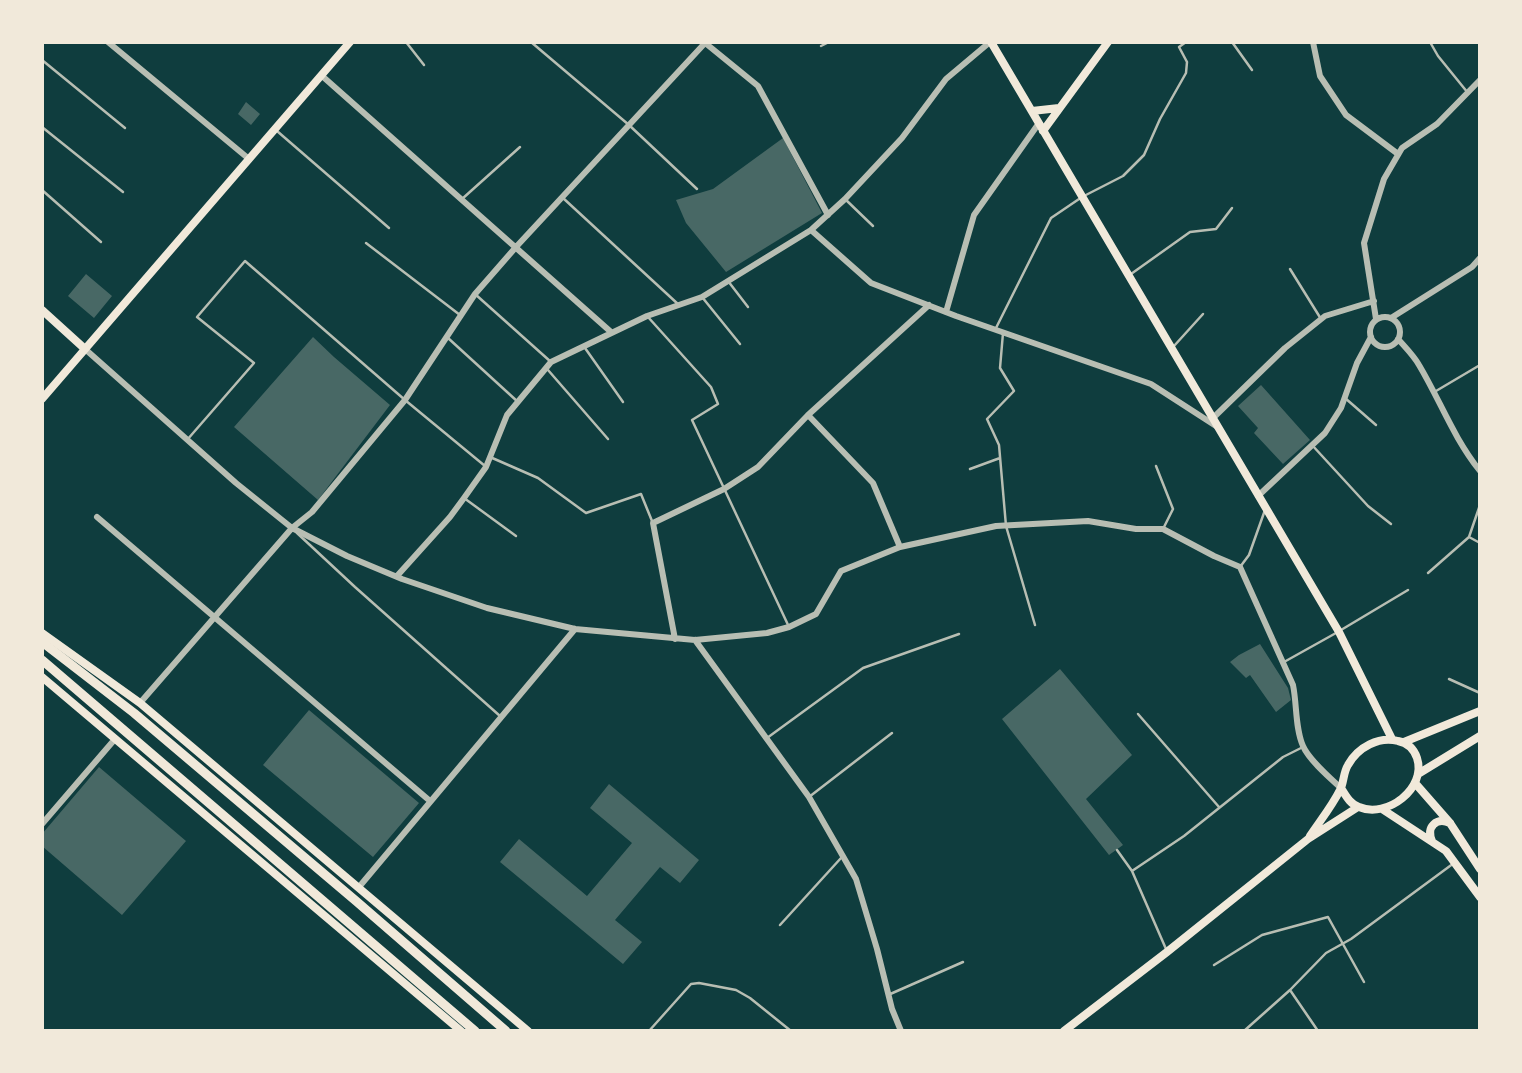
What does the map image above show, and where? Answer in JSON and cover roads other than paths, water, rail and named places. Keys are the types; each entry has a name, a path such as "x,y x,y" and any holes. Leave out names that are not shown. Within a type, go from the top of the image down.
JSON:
{"main road":[{"path":"42,398 349,42"},
{"path":"991,42 1339,632 1392,739"},
{"path":"1043,131 1108,42"},
{"path":"1032,111 1059,108"},
{"path":"42,310 85,349"},
{"path":"42,633 140,703 528,1031"},
{"path":"42,642 134,713 506,1031"},
{"path":"42,660 475,1031"},
{"path":"42,677 461,1031"},
{"path":"1404,742 1480,711"},
{"path":"1418,774 1480,736"},
{"path":"1308,839 1342,788 1348,765 1362,749 1380,740 1392,739 1404,742 1414,750 1419,762 1418,774 1415,783 1400,800 1382,809 1370,810 1358,807 1348,799 1342,788"},
{"path":"1415,783 1450,823 1480,869"},
{"path":"1064,1031 1308,839 1358,807"},
{"path":"1382,809 1446,851 1480,897"},
{"path":"1432,841 1430,827 1443,820 1450,823"}],"street":[{"path":"108,42 249,159"},
{"path":"140,703 292,528 327,495 405,400 475,294 704,42 758,86 828,215"},
{"path":"712,49 718,42"},
{"path":"397,576 464,498 486,467 507,415 548,365 647,316 702,297 811,230 845,199 902,138 946,79 991,42"},
{"path":"1313,42 1320,76 1346,115 1398,154"},
{"path":"321,75 611,332"},
{"path":"1376,319 1364,243 1384,179 1402,148 1437,124 1479,82"},
{"path":"946,312 974,215 1038,123"},
{"path":"811,230 871,283 1003,333 1151,384 1218,427"},
{"path":"1391,318 1400,329 1398,339 1391,346 1382,347 1373,342 1371,337 1370,327 1376,319 1391,318 1472,267 1480,258"},
{"path":"1213,418 1285,348 1321,319 1374,301"},
{"path":"675,639 653,523 724,489 758,467 808,415 929,305"},
{"path":"1258,496 1325,433 1341,408 1357,363 1371,337"},
{"path":"1398,339 1418,363 1450,427 1480,471"},
{"path":"85,349 187,440 292,528 347,556 397,576 487,608 575,629 695,640 767,633 816,614 841,571 900,547 996,526 1088,522 1136,529 1163,529 1240,567 1293,685 1303,747 1325,774 1342,788"},
{"path":"808,415 873,483 900,547"},
{"path":"97,517 430,801"},
{"path":"359,887 575,629"},
{"path":"695,640 809,797 856,879 888,995 901,1031"},
{"path":"42,824 115,739"},
{"path":"42,809 49,816"}],"lane":[{"path":"407,42 424,65"},
{"path":"531,42 629,125 697,189"},
{"path":"821,46 829,42"},
{"path":"995,330 1051,218 1082,197 1123,176 1144,155 1160,119 1186,73 1187,62 1179,47 1186,42"},
{"path":"1232,42 1252,70"},
{"path":"1430,42 1468,93"},
{"path":"42,60 125,128"},
{"path":"42,127 123,192"},
{"path":"275,128 389,228"},
{"path":"462,199 520,147"},
{"path":"42,190 102,242"},
{"path":"562,197 679,304"},
{"path":"845,199 873,226"},
{"path":"1129,276 1191,232 1216,229 1232,208"},
{"path":"366,243 460,315"},
{"path":"187,440 254,363 197,317 245,261 486,467"},
{"path":"1290,269 1321,319"},
{"path":"728,281 748,307"},
{"path":"475,294 548,365 608,439"},
{"path":"702,297 740,344"},
{"path":"1172,348 1203,314"},
{"path":"647,316 711,387 718,404 692,420 789,626"},
{"path":"1003,333 1000,368 1014,391 987,419 999,445 1006,526 1035,625"},
{"path":"446,336 518,402"},
{"path":"584,346 622,402"},
{"path":"1433,393 1480,365"},
{"path":"1345,398 1376,425"},
{"path":"1312,445 1368,506 1391,524"},
{"path":"490,457 538,478 586,513 640,494 653,523"},
{"path":"970,469 1000,458"},
{"path":"1156,466 1174,509 1163,529"},
{"path":"464,498 516,536"},
{"path":"1428,573 1469,537 1480,505"},
{"path":"1240,567 1249,555 1266,508"},
{"path":"292,528 501,717"},
{"path":"1469,537 1480,543"},
{"path":"1284,663 1408,590"},
{"path":"767,738 863,668 959,634"},
{"path":"1449,679 1480,693"},
{"path":"1138,714 1219,807"},
{"path":"809,797 892,733"},
{"path":"1132,871 1184,836 1283,757 1303,747"},
{"path":"1117,849 1132,871 1167,952"},
{"path":"780,925 843,856"},
{"path":"1244,1031 1326,953 1344,943 1454,863"},
{"path":"1214,965 1262,935 1328,917 1364,982"},
{"path":"888,995 963,962"},
{"path":"649,1031 691,984 699,983 736,990 791,1031"},
{"path":"1290,990 1318,1031"}]}
